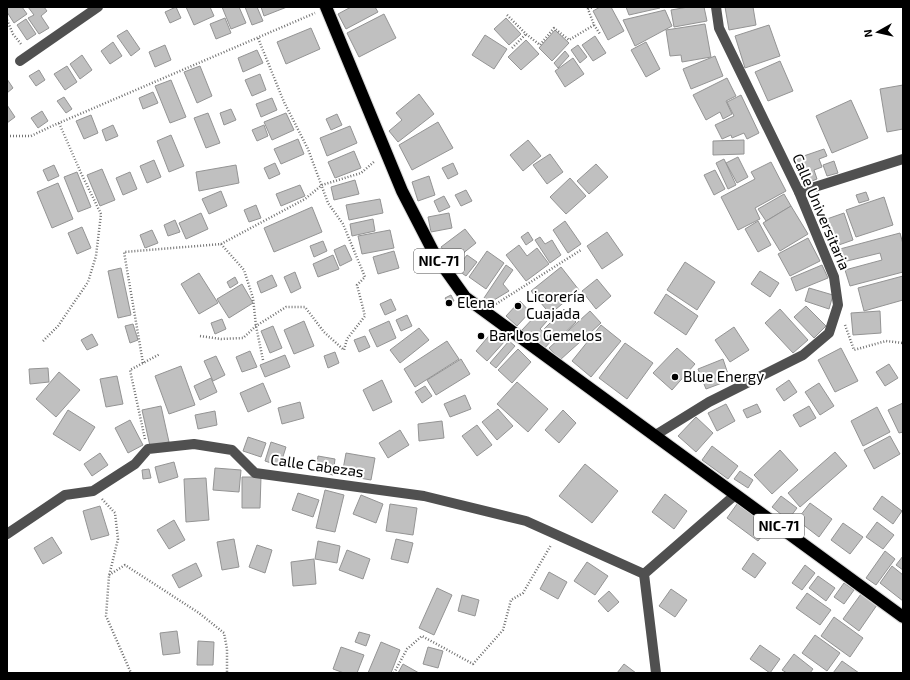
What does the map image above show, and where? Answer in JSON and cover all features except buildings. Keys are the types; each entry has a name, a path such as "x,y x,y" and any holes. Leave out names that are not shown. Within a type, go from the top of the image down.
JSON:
{"highway":[{"name":"NIC-71","path":"326,8 402,191 435,254 464,297 903,617"}],"street":[{"path":"20,61 98,7"},
{"name":"Calle Universitaria","path":"654,436 709,402 803,355 829,334 838,305 834,278 799,192 718,28 716,7"},
{"path":"799,192 903,159"},
{"name":"Calle Cabezas","path":"148,449 194,444 232,450 255,473 424,496 526,521 644,574"},
{"path":"7,534 65,495 93,491 135,464 148,449"},
{"path":"656,673 644,574 735,495"}],"path":[{"path":"593,7 588,9 594,25 600,34"},
{"path":"7,136 31,136 326,8"},
{"path":"507,15 526,34 540,45 554,28 569,40 594,25"},
{"path":"7,20 13,34 29,54"},
{"path":"512,48 526,34"},
{"path":"200,336 221,339 243,338 256,326 286,307 305,307 324,332 344,350 347,339 366,316 357,285 365,277 343,224 328,203 308,149 284,102 258,38"},
{"path":"43,341 58,326 88,282 96,256 101,214 59,123"},
{"path":"143,363 124,252 221,244 306,199 322,185 361,173 386,152"},
{"path":"221,244 244,270 253,298 256,326 263,360"},
{"path":"484,312 581,250"},
{"path":"838,305 854,350 886,341 903,343"},
{"path":"148,449 130,370 160,354"},
{"path":"93,491 115,513 118,538 108,576 106,616 131,673"},
{"path":"394,673 407,649 422,636 473,664 503,630 511,600 523,594 558,535"},
{"path":"108,576 125,565 198,613 224,633 227,649 227,673"}],"place":[{"name":"Elena","path":"449,303"},
{"name":"Licorería Cuajada","path":"518,306"},
{"name":"Bar Los Gemelos","path":"481,336"},
{"name":"Blue Energy","path":"675,377"}]}
